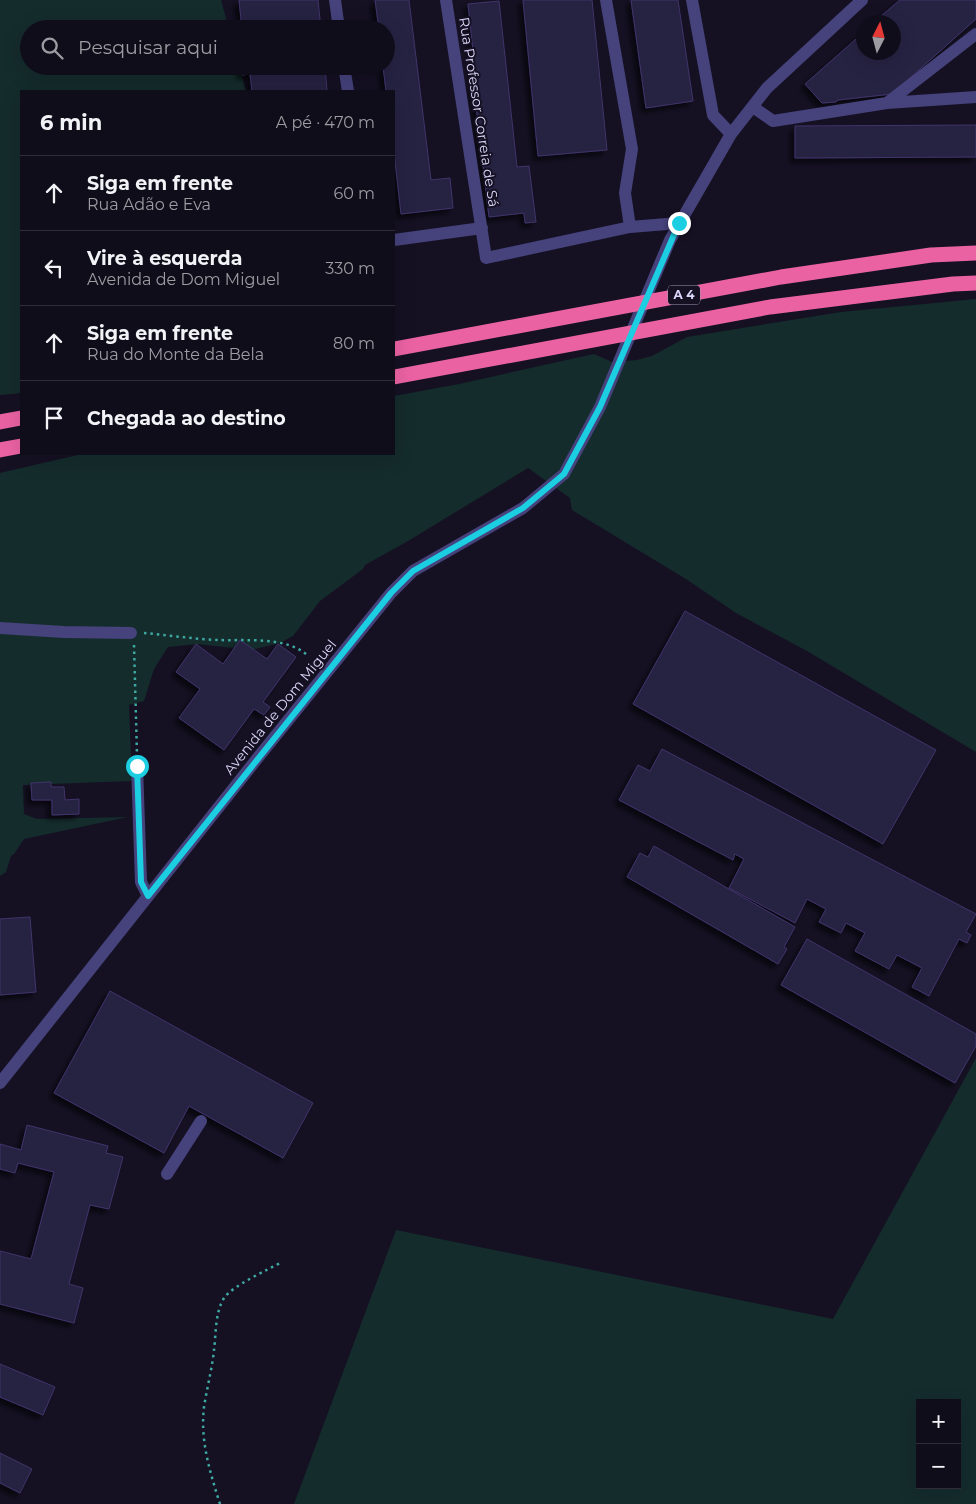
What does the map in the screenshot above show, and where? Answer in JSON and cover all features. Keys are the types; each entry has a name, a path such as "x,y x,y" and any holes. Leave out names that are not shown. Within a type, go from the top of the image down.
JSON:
{"highway":[{"name":"A 4","path":"395,349 781,277 931,255 976,253"},
{"name":"A 4","path":"395,377 770,307 976,282"},
{"path":"0,422 20,418"},
{"path":"0,450 20,446"}],"street":[{"path":"336,0 338,20"},
{"name":"Rua Professor Correia de Sá","path":"446,0 486,258 630,227"},
{"path":"606,0 632,148 625,193 630,227 679,223"},
{"path":"692,0 713,115 730,134"},
{"name":"Avenida de Dom Miguel","path":"0,1083 253,763 396,588 413,571 523,508 564,474 600,407 670,240 730,134 767,88 862,0"},
{"path":"887,104 976,34"},
{"path":"345,75 348,90"},
{"path":"753,107 773,121 887,104 976,97"},
{"path":"395,240 482,228"},
{"path":"0,628 64,632 131,632"},
{"path":"137,766 141,882 148,896"},
{"path":"167,1174 201,1120"}],"path":[{"path":"137,766 134,641 131,632 217,640 272,642 301,650 308,656"},
{"path":"220,1504 209,1468 204,1440 204,1409 218,1315 224,1298 240,1286 282,1262"}],"green space":[{"path":"0,0 221,0 227,20 20,20 20,75 242,75 246,90 20,90 20,393 0,395"},
{"path":"976,299 976,752 807,651 736,613 686,579 572,510 570,498 528,468 365,565 363,569 320,601 293,636 280,643 251,650 197,644 168,647 154,669 144,701 129,705 132,781 23,785 24,814 37,819 128,817 24,839 11,856 6,872 0,876 0,473 78,455 395,455 395,396 459,384 594,354 612,362 637,360 652,356 687,337 841,312"},
{"path":"976,1058 976,1504 294,1504 396,1230 833,1319"}],"building":[{"path":"239,0 318,0 320,20 241,20"},
{"path":"375,0 409,0 431,180 450,178 453,208 401,214 395,161 395,90 386,90 384,75 395,75 395,20 378,20"},
{"path":"523,0 592,0 607,150 538,156"},
{"path":"631,0 678,0 693,101 646,108"},
{"path":"900,0 976,0 976,19 892,94 822,103 805,84 856,39 856,60 901,60 901,15 882,15"},
{"path":"499,1 517,167 529,166 536,222 525,223 524,213 489,217 473,80 476,80 468,4"},
{"path":"250,75 326,75 327,90 252,90"},
{"path":"976,125 976,157 795,158 795,126"},
{"path":"685,611 936,750 883,844 633,704"},
{"path":"240,640 267,659 278,644 296,657 263,702 270,707 264,715 254,709 224,750 179,718 200,689 176,672 196,644 223,664"},
{"path":"662,749 976,914 966,932 971,935 967,943 959,939 929,996 912,987 922,968 897,955 889,969 855,951 865,933 846,923 841,933 819,922 826,909 807,899 795,923 729,888 744,859 735,854 733,860 619,800 638,765 650,771"},
{"path":"51,782 51,787 64,787 65,800 79,799 79,814 52,815 52,800 32,800 31,783"},
{"path":"654,846 795,927 784,947 787,949 778,964 627,877 640,853 648,857"},
{"path":"30,917 36,992 0,995 0,919"},
{"path":"807,939 976,1034 976,1046 955,1083 781,985"},
{"path":"110,991 313,1103 283,1158 189,1106 164,1153 54,1093"},
{"path":"27,1125 108,1146 106,1153 123,1157 109,1209 90,1205 69,1284 83,1288 74,1323 0,1304 0,1251 31,1259 54,1172 18,1163 15,1173 0,1169 0,1144 21,1150"},
{"path":"0,1364 55,1387 43,1415 0,1397"},
{"path":"0,1453 32,1469 20,1493 0,1483"}],"route":[{"path":"137,766 141,882 148,896 391,593 413,571 523,508 564,474 600,407 670,240 679,223"}]}
